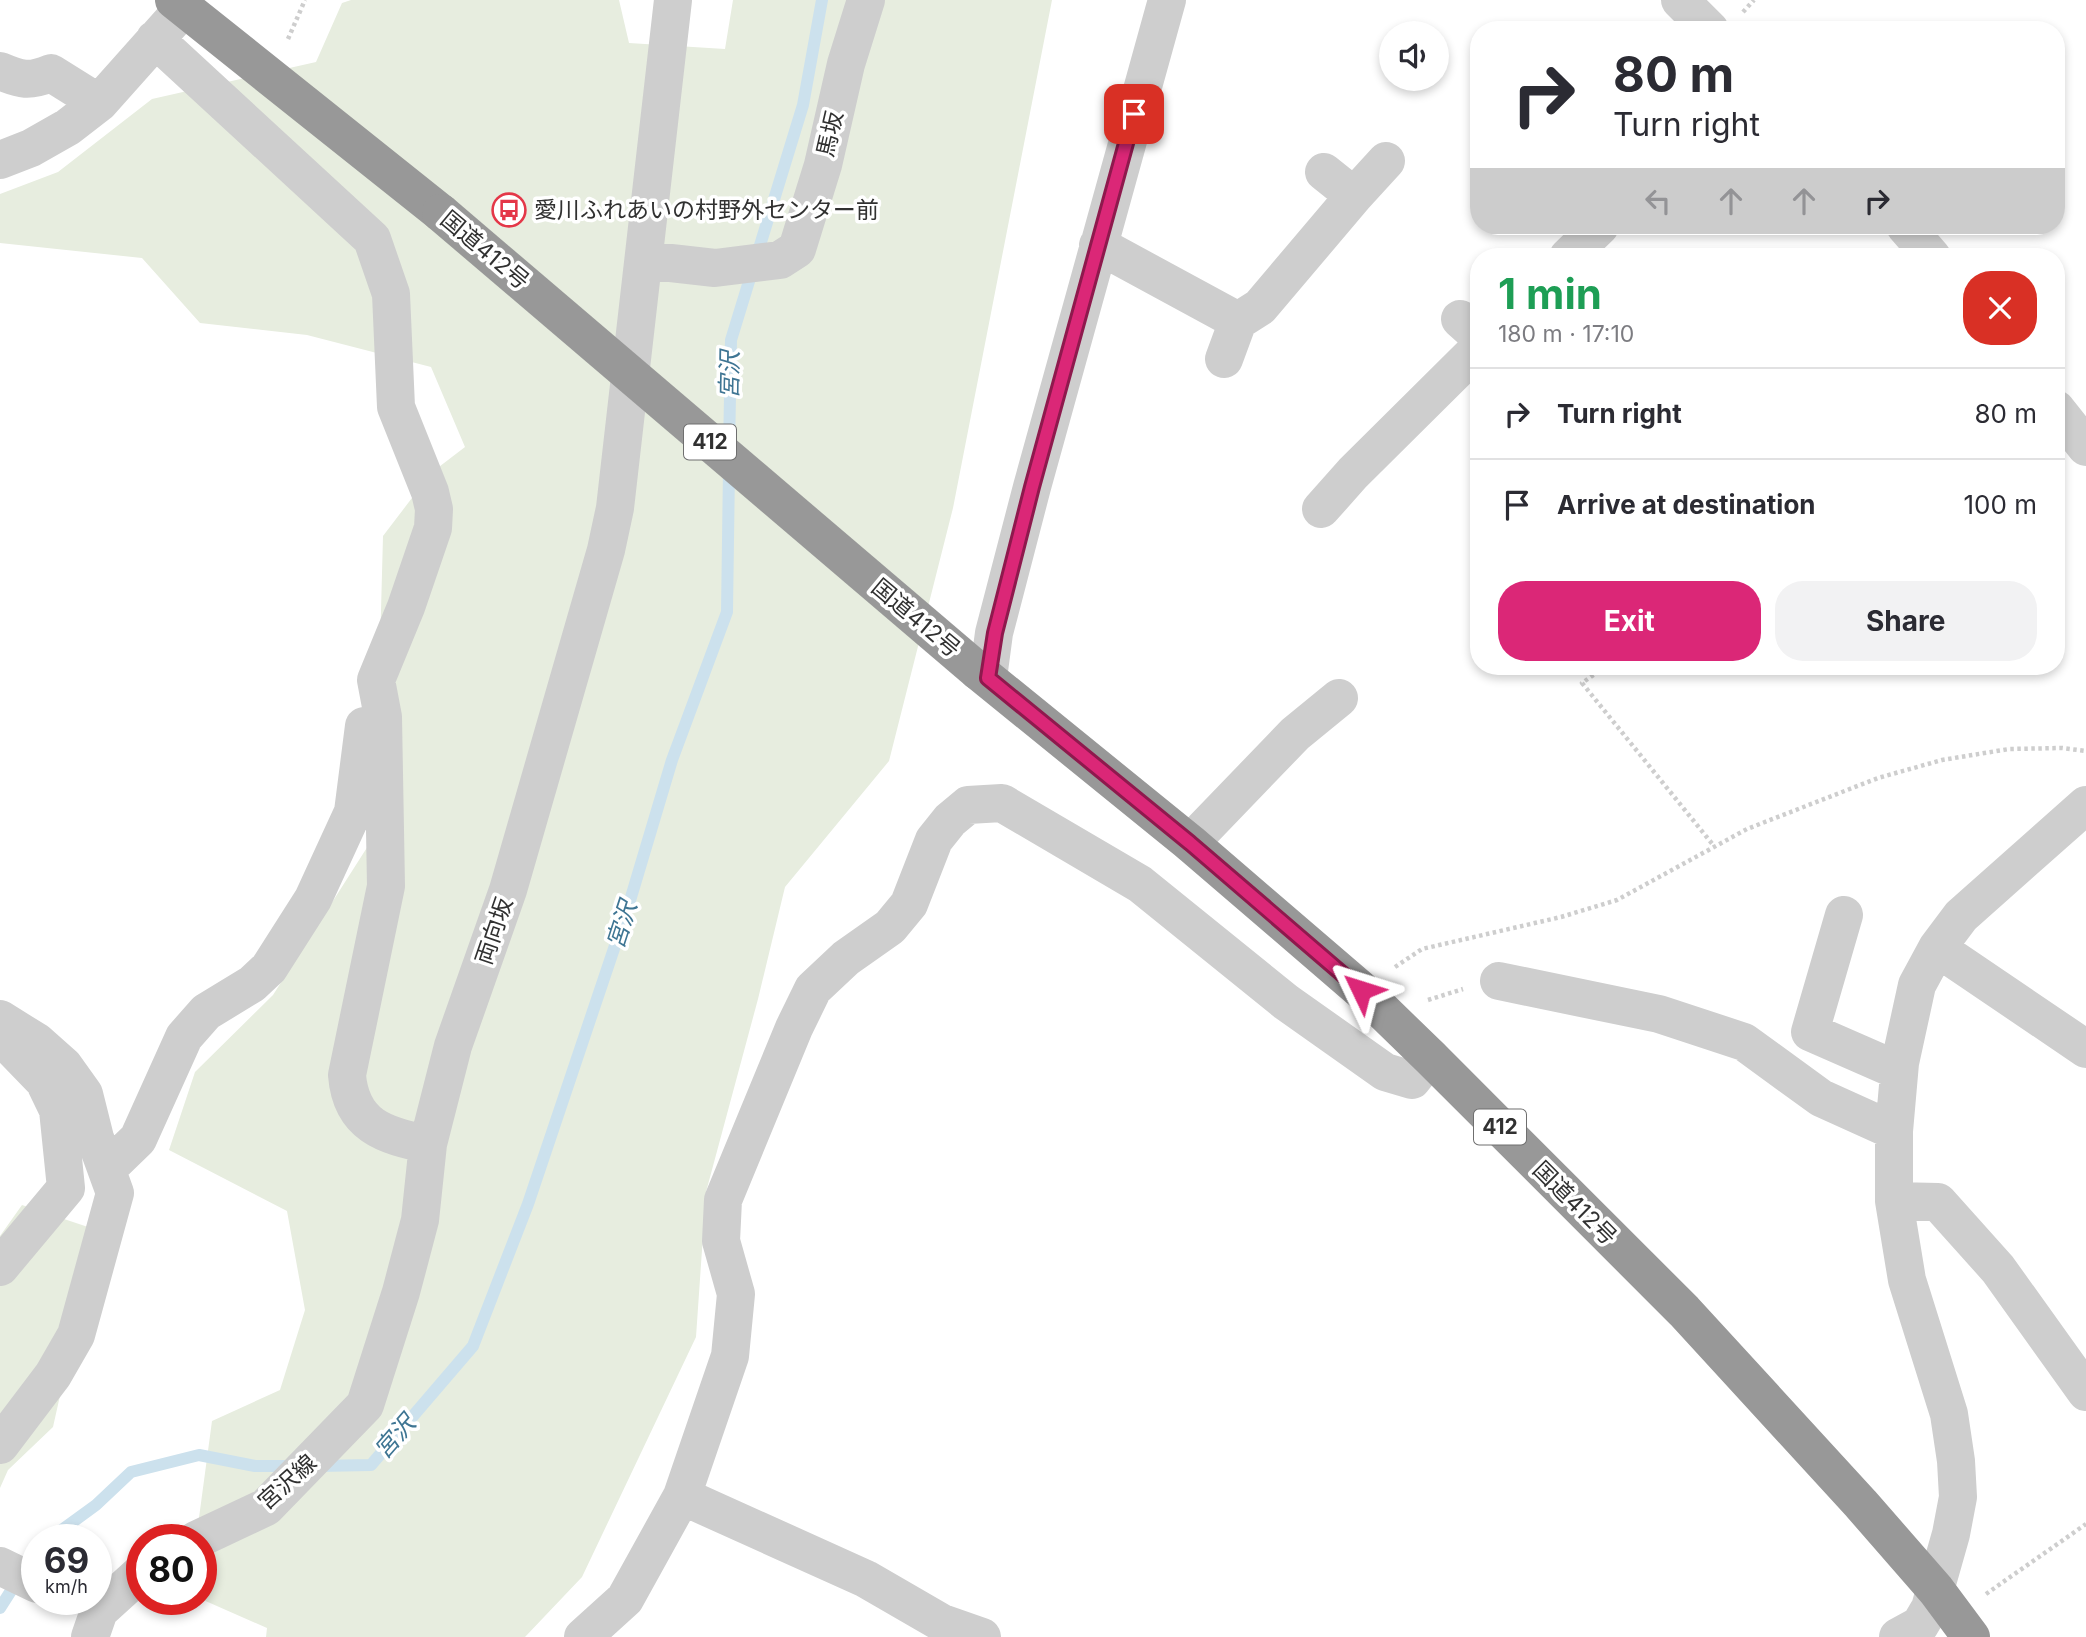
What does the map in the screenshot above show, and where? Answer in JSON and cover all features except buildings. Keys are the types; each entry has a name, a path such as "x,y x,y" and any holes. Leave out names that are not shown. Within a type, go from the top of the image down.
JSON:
{"highway":[{"name":"国道412号","path":"179,4 441,213 983,674 1190,843 1377,1006 1684,1311 1861,1504 1954,1614"}],"street":[{"name":"馬坂","path":"644,260 715,268 780,260 797,249 823,165 846,64 866,0"},
{"path":"983,674 1167,0"},
{"path":"1680,0 1701,21"},
{"path":"0,160 31,148 68,127 99,103 155,39 179,4"},
{"name":"両向坂","path":"365,1405 401,1292 420,1220 428,1144 453,1046 508,891 606,550 615,509 644,260 668,8"},
{"path":"107,1169 138,1139 184,1037 206,1012 252,984 269,968 313,899 353,812 365,716 433,528 434,509 430,492 396,407 391,294 372,239 155,39"},
{"path":"0,71 22,80 51,73 99,103"},
{"path":"1224,359 1238,321 1260,307 1386,161"},
{"path":"1324,172 1354,196"},
{"path":"1098,245 1238,321"},
{"path":"1321,509 1342,462 1470,338"},
{"path":"2065,420 2086,447"},
{"path":"376,680 383,717 386,886 347,1074 348,1094 359,1114 380,1131 399,1139 428,1144"},
{"path":"1190,843 1296,734 1339,698"},
{"path":"583,1637 625,1600 682,1496 730,1356 736,1294 721,1241 723,1200 793,1028 813,989 846,958 890,927 909,904 934,840 950,820 968,805 1002,803 1140,884 1286,1002 1385,1072 1412,1080 1430,1057"},
{"path":"1898,1637 1920,1625 1930,1608 1954,1614 1951,1534 1958,1497 1949,1414 1907,1280 1894,1201 1894,1131 1899,1071 1917,985 1937,948 1961,916 2086,805"},
{"path":"1843,915 1810,1032 1899,1071"},
{"path":"1937,948 2086,1049"},
{"path":"1499,981 1659,1014 1744,1042 1821,1098 1894,1131"},
{"path":"0,1446 53,1375 75,1335 115,1193 95,1138 85,1094 64,1066 37,1042 9,1025"},
{"path":"0,1267 66,1188 58,1110 44,1081 12,1049 9,1025"},
{"path":"1894,1201 1938,1202 1998,1269 2086,1392"},
{"name":"宮沢線","path":"217,1530 266,1507 365,1405"},
{"path":"682,1496 866,1579 942,1623 982,1637"},
{"path":"87,1616 126,1585"}],"path":[{"path":"1594,675 1582,683 1714,846"},
{"path":"1377,1006 1400,962 1422,949 1561,917 1617,900 1747,829 1878,778 1942,760 2009,749 2062,748 2086,751"},
{"path":"1377,1006 1427,1000 1499,981"},
{"path":"1954,1614 2086,1524"}],"shaded area":[{"path":"351,0 619,0 629,43 725,49 733,0 1052,0 953,508 889,761 785,887 706,1192 696,1337 582,1577 525,1637 266,1637 267,1628 217,1606 217,1524 198,1524 212,1421 280,1390 305,1310 287,1211 169,1150 195,1072 273,995 375,835 383,536 431,473 465,447 431,367 307,335 200,323 142,258 0,243 0,194 58,172 152,99 316,62 342,3"},
{"path":"22,1205 97,1230 53,1427 8,1470 0,1488 0,1236"}],"waterway":[{"name":"宮沢","path":"729,451 731,340 803,105 822,0"},
{"name":"宮沢","path":"318,1466 371,1465 473,1346 528,1204 629,904 672,760 727,612 729,469"},
{"name":"宮沢","path":"70,1524 96,1505 131,1472 199,1455 255,1466 293,1466"},
{"name":"宮沢","path":"0,1608 21,1575"}],"place":[{"name":"愛川ふれあいの村野外センター前","path":"509,210"}],"route":[{"path":"1134,114 1032,487 995,633 988,678 1190,843 1361,990"}]}
